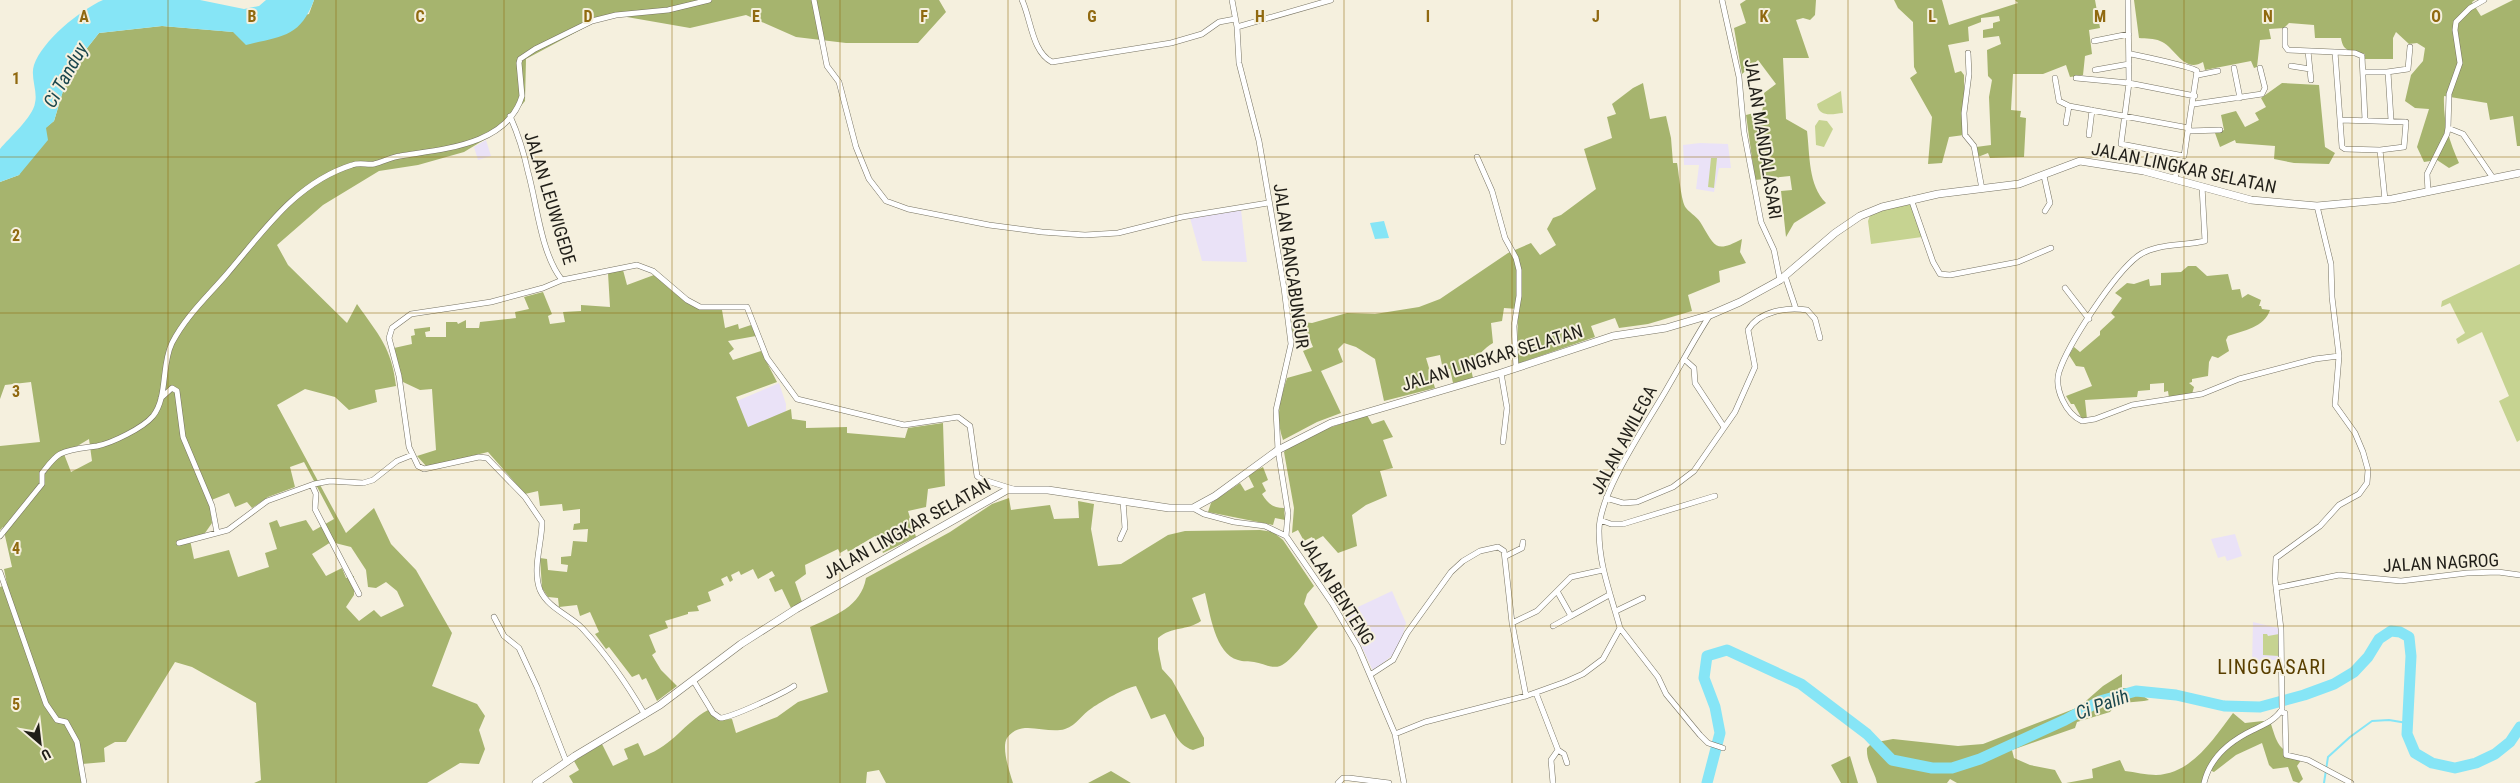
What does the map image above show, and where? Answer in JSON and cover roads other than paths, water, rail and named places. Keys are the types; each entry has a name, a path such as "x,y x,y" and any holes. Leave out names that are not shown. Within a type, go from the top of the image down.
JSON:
{"street":[{"path":"0,536 42,484 42,473 59,455 79,447 98,446 134,430 153,416 159,407 171,345 182,327 200,302 225,277 284,206 312,183 353,164 373,164 399,156 442,150 488,136 510,116 522,96 518,66 520,59 535,49 580,26 608,17 668,10 709,0"},
{"path":"814,0 827,66 840,82 856,147 869,179 886,201 908,209 989,225 1085,235 1118,233 1182,217 1268,203"},
{"path":"1022,0 1040,48 1046,58 1052,62 1171,43 1198,35 1220,22 1235,19"},
{"name":"JALAN RANCABUNGUR","path":"1232,0 1237,27 1239,63 1259,141 1291,344 1276,410 1278,450 1287,500 1286,536"},
{"path":"1237,27 1331,0"},
{"name":"JALAN MANDALASARI","path":"1722,0 1739,77 1744,132 1761,222 1774,250 1796,309"},
{"path":"2128,0 2131,54 2121,141 2123,146 2184,156 2198,75 2193,68 2131,54"},
{"path":"2428,191 2427,174 2447,134 2450,94 2460,63 2455,30 2456,22 2470,8 2484,0"},
{"path":"2285,30 2286,49 2361,55 2364,72 2365,120"},
{"path":"2094,41 2129,34"},
{"path":"2364,72 2387,72 2408,69 2410,48"},
{"path":"2308,51 2311,80"},
{"path":"2335,52 2340,120 2343,148 2380,150 2404,146 2406,122 2391,120 2340,120"},
{"path":"1968,53 1964,113 1966,135 1974,146 1982,189"},
{"path":"2095,70 2130,64"},
{"path":"2291,66 2310,68"},
{"path":"2234,68 2240,98"},
{"path":"2194,104 2260,95 2264,92 2260,68"},
{"path":"2198,75 2218,71"},
{"path":"2387,72 2391,120"},
{"path":"2055,78 2059,101 2069,106 2189,130 2220,130"},
{"path":"2076,78 2129,83 2195,96"},
{"path":"2066,124 2069,106"},
{"path":"2089,135 2092,110"},
{"name":"JALAN LEUWIGEDE","path":"510,116 528,172 541,227 554,266 562,280 637,265 653,271 687,300 700,307 747,308 767,358 797,398 904,425 958,417 970,426 978,476 981,480 1014,489"},
{"path":"2448,128 2463,134 2493,178"},
{"path":"2380,150 2385,200"},
{"path":"2175,178 2180,156"},
{"path":"1477,157 1492,191 1505,238 1516,258 1519,270 1519,296 1514,336 1516,368"},
{"name":"JALAN LINGKAR SELATAN","path":"536,783 566,761 645,715 741,644 796,609 947,526 994,496 1014,489 1048,490 1177,509 1193,508 1215,496 1278,450 1308,432 1345,417 1501,373 1612,336 1648,332 1710,315 1760,293 1783,278 1835,232 1860,216 1912,199 2019,184 2044,176 2068,164 2088,162 2175,178 2251,200 2317,206 2385,200 2520,173"},
{"path":"2044,176 2050,203 2045,211"},
{"path":"2202,185 2205,242 2164,247 2139,255 2107,288 2070,348 2059,373 2058,382 2063,402 2072,414 2082,421 2095,419 2132,405 2202,394 2239,379 2315,358 2339,356"},
{"path":"1912,199 1933,262 1940,274 1950,275 2014,262 2051,248"},
{"path":"2281,711 2281,629 2276,588 2276,558 2320,526 2339,505 2359,494 2367,483 2368,470 2364,452 2355,433 2335,405 2339,356 2332,297 2331,264 2317,206"},
{"path":"562,280 544,288 491,302 411,314 392,328 389,338 399,376 404,416 412,455 418,466 424,469 479,457 487,458 525,497 542,522 539,548 540,589 548,602 567,614 583,629 623,679 645,715"},
{"path":"2065,288 2089,319"},
{"path":"1606,498 1629,504 1673,487 1694,471 1735,412 1755,367 1749,335 1750,327 1775,312 1796,309 1810,312 1815,319 1820,338"},
{"name":"JALAN AWILEGA","path":"1620,628 1616,611 1609,595 1600,546 1600,520 1606,498 1645,424 1710,315"},
{"path":"1684,359 1694,368 1695,383 1724,427"},
{"path":"1501,373 1508,408 1503,442"},
{"path":"160,399 172,388 177,391 182,437 212,506 217,533"},
{"path":"178,543 228,530 267,500 312,485 330,481 369,482 397,461 412,455"},
{"path":"312,485 316,494 315,509 360,594"},
{"path":"1600,520 1611,524 1623,524 1715,496"},
{"path":"1120,539 1125,528 1123,501"},
{"name":"JALAN BENTENG","path":"1193,508 1204,514 1234,522 1265,526 1286,536 1345,624 1370,675 1395,734 1404,783"},
{"path":"1506,556 1522,548 1523,542"},
{"path":"1370,675 1394,660 1407,633 1462,561 1489,548 1498,547 1504,551 1506,556 1512,623 1526,696"},
{"path":"1512,623 1537,610 1571,577 1603,570"},
{"path":"0,572 46,704 58,720 66,722 77,742 84,783"},
{"name":"JALAN NAGROG","path":"2276,588 2339,576 2402,582 2467,573 2498,572 2520,575"},
{"path":"1557,591 1571,616"},
{"path":"1554,626 1609,595"},
{"path":"1616,611 1643,598"},
{"path":"494,617 504,636 519,648 537,687 566,761"},
{"path":"1395,734 1425,722 1526,696 1566,682 1593,668 1603,659 1620,628 1658,677 1666,694 1708,743 1723,748"},
{"path":"693,680 713,713 720,718 732,716 781,694 794,686"},
{"path":"1536,693 1558,750 1564,754 1567,763"},
{"path":"2281,711 2286,713 2285,753 2288,756 2308,760 2351,783"},
{"path":"2204,783 2206,775 2218,753 2281,711"},
{"path":"1553,783 1551,760 1558,750"},
{"path":"1338,783 1343,778 1349,778 1389,783"},
{"path":"1398,783 1404,783"}],"water":[{"name":"Ci Tanduy","path":"103,0 200,0 244,9 259,6 266,0 314,0 296,29 279,37 246,45 233,32 162,26 99,33 69,71 54,121 46,128 48,140 19,175 0,182 0,149 30,115 35,103 36,94 33,70 38,56 63,27 84,11"},
{"path":"1384,221 1389,238 1375,239 1370,223"}],"waterway":[{"name":"Ci Palih","path":"1707,783 1720,733 1715,707 1704,678 1707,656 1727,650 1801,684 1867,734 1892,760 1932,768 1952,768 1980,759 2065,720 2100,701 2136,691 2176,695 2224,706 2260,707 2304,695 2334,684 2354,672 2368,657 2379,639 2391,631 2400,632 2409,637 2411,656 2407,734 2415,753 2432,763 2455,768 2476,763 2495,754 2510,742 2520,727"},
{"path":"2324,783 2328,757 2350,737 2372,721 2389,720 2407,723"}],"district":[{"name":"LINGGASARI","path":"2272,667"}]}
